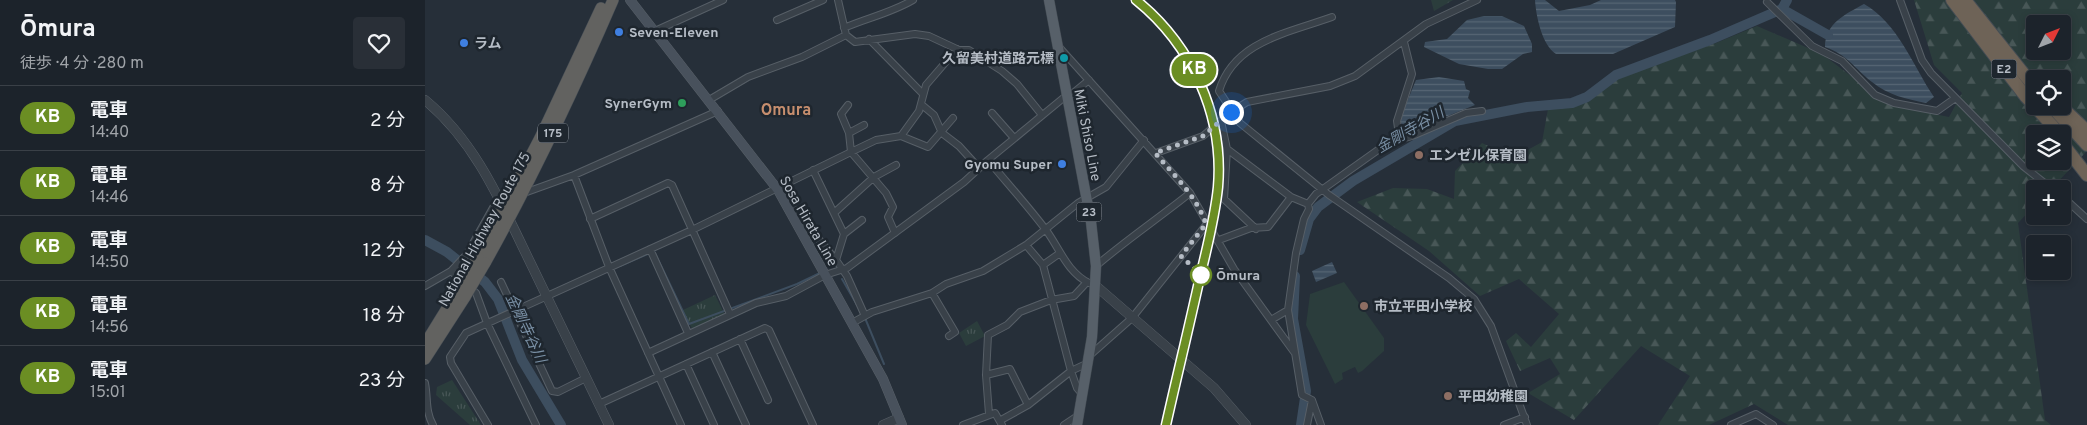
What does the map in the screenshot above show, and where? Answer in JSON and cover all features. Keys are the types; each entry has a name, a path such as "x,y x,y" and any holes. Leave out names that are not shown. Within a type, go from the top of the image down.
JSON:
{"highway":[{"name":"National Highway Route 175","path":"425,359 507,214 605,0"},
{"name":"National Highway Route 175","path":"507,214 524,193 573,93 613,0"},
{"name":"E2","path":"1952,0 2026,86"},
{"name":"E2","path":"1965,0 2026,85"},
{"path":"1983,24 2026,71"},
{"path":"2059,115 2087,145"},
{"path":"2070,115 2087,131"},
{"name":"E2","path":"2071,145 2087,162"},
{"path":"2071,155 2087,176"},
{"name":"National Highway Route 175","path":"425,344 462,293"}],"main road":[{"name":"Miki Shiso Line","path":"1049,0 1086,198 1096,266 1092,284 1089,360 1078,420"},
{"name":"Sosa Hirata Line","path":"633,1 778,190 883,378 901,421"}],"street":[{"path":"655,31 723,0"},
{"path":"777,20 823,0"},
{"path":"838,0 845,32 855,42 915,34 929,36 957,49 974,52 1017,84 1042,115"},
{"path":"709,100 748,77 802,57 863,20 872,19 913,0"},
{"path":"1155,153 1203,136 1231,112 1247,102 1338,83 1367,68 1426,24 1477,0"},
{"path":"1900,0 1922,60 1931,73 1954,99 2023,166 2041,180"},
{"path":"1767,2 1812,46 1842,61 1875,95 1895,103 1937,110 1954,99"},
{"path":"1332,17 1263,42 1247,51 1224,74 1219,91 1240,123 1323,191 1449,278 1474,299 1491,326 1527,425"},
{"path":"869,39 922,93"},
{"path":"1399,135 1397,121 1412,74 1404,42"},
{"path":"1059,47 1144,140 1189,193 1202,212 1206,224 1219,240 1234,269 1295,353"},
{"path":"901,136 923,105 922,93 926,86 957,49"},
{"path":"648,353 730,314 756,303 794,292 825,275 842,269 964,182 1042,115 1089,80"},
{"path":"425,100 447,118 472,152 499,196 609,425"},
{"path":"848,105 841,114 849,133 851,152 886,193 893,207 888,217 895,233"},
{"path":"923,105 933,115 942,133 959,146 979,168"},
{"path":"524,193 574,175 718,111"},
{"path":"1399,135 1405,138 1466,113 1482,112"},
{"path":"992,113 1014,138"},
{"path":"488,425 451,364 450,357 466,333 778,190 813,170 876,140 901,136 928,147 953,118"},
{"path":"1221,120 1227,148 1224,199 1256,229"},
{"path":"849,133 864,125"},
{"path":"1308,204 1399,135"},
{"path":"852,323 865,316 932,293 946,284 983,272 1027,245 1086,198 1106,187 1144,140"},
{"path":"1227,148 1291,198 1308,204"},
{"path":"988,160 1046,230 1060,254 1076,275 1092,284 1214,388 1246,425"},
{"path":"834,213 874,177 896,164"},
{"path":"813,170 845,234"},
{"path":"574,175 589,219 609,267 681,425"},
{"path":"589,219 668,183 672,185 730,314"},
{"path":"778,190 836,260 865,316"},
{"path":"1096,266 1135,233 1159,218 1189,193"},
{"path":"425,286 451,271 467,254 499,196"},
{"path":"1219,240 1230,234 1251,228 1268,227 1291,198"},
{"path":"1308,204 1309,209 1304,219 1296,253 1288,310 1302,395 1312,400 1321,425"},
{"path":"2071,204 2087,218"},
{"path":"836,260 845,234 862,220"},
{"path":"963,425 995,413 1001,422 1028,405 1071,371 1089,360 1132,318 1206,224"},
{"path":"1027,245 1043,264 1071,371 1077,388 1083,394"},
{"path":"650,249 688,333"},
{"path":"1043,264 1060,254"},
{"path":"451,271 476,293 487,323 534,424"},
{"path":"501,282 552,391 558,392 586,378"},
{"path":"989,414 986,375 989,335 1007,325 1020,312 1051,300 1074,296 1092,284"},
{"path":"932,293 955,332 949,336"},
{"path":"1271,320 1288,310"},
{"path":"599,404 765,328 769,330 813,425"},
{"path":"740,339 768,400"},
{"path":"712,352 747,425"},
{"path":"685,364 713,425"},
{"path":"986,375 1010,369 1028,405"},
{"path":"425,383 428,398 426,412 433,425"},
{"path":"1307,425 1312,400"},
{"path":"1731,425 1756,414 1773,425"},
{"path":"1504,425 1525,417"},
{"path":"1064,425 1078,420"},
{"path":"883,425 901,421"}],"green space":[{"path":"1431,0 1453,0 1434,11"},
{"path":"1914,0 2087,0 2087,151 2071,168 2071,125 2026,125 2026,170 2069,170 2060,180 2026,180 2026,215 2018,223 2045,420 2051,425 1788,425 1754,404 1709,425 1658,425 1690,376 1641,346 1574,420 1528,393 1560,374 1550,358 1520,371 1506,341 1516,333 1531,347 1559,314 1519,279 1480,296 1429,251 1357,202 1393,188 1427,189 1454,199 1455,171 1482,143 1513,158 1542,142 1548,109 1585,102 1619,77 1716,43 1757,26 1822,54 1889,105 1949,117 1962,93 1934,65"},
{"path":"1344,282 1384,338 1384,351 1362,371 1358,373 1355,367 1342,373 1343,379 1335,384 1306,325 1310,294"},
{"path":"715,295 724,313 723,317 693,331 683,310"},
{"path":"977,321 985,336 966,346 959,333"},
{"path":"452,380 481,425 470,425 436,395 437,387"}],"water":[{"path":"1535,0 1545,0 1559,11 1590,5 1601,0 1675,0 1675,27 1613,54 1556,54 1551,50 1543,37 1538,22"},
{"path":"1864,4 1886,22 1904,46 1934,97 1926,103 1904,98 1884,90 1840,54 1825,47 1826,39 1833,25"},
{"path":"1484,16 1502,16 1524,26 1532,44 1532,52 1523,54 1502,69 1488,69 1459,64 1424,47 1425,42 1447,39 1467,20"},
{"path":"1439,77 1464,81 1466,89 1470,91 1468,98 1475,105 1403,134 1401,130 1401,116 1416,80"},
{"path":"1332,262 1337,273 1316,282 1312,271"}],"waterway":[{"name":"金剛寺谷川","path":"1300,250 1309,219 1318,207 1353,181 1455,121 1527,107 1572,103 1587,97 1616,75 1710,40 1782,9 1787,0"},
{"path":"1782,9 1828,35"},
{"name":"金剛寺谷川","path":"425,240 447,252 485,282 498,299 522,360 561,425"},
{"path":"654,251 689,324 797,284 820,273"},
{"path":"620,266 650,253"},
{"name":"金剛寺谷川","path":"1295,276 1293,319 1306,391 1301,425"},
{"path":"842,279 857,305"},
{"path":"865,318 884,364"}],"railway":[{"path":"1136,0 1156,18 1188,60 1200,84 1209,109 1216,135 1218,161 1218,188 1213,222 1166,425"}],"train":[{"name":"KB","path":"1136,0 1150,11 1172,36 1192,64 1203,88 1212,118 1218,166 1218,186 1215,205 1183,360 1166,425"}],"place":[{"name":"Seven-Eleven","path":"619,32"},
{"name":"ラム","path":"464,43"},
{"name":"久留美村道路元標","path":"1064,58"},
{"name":"SynerGym","path":"682,103"},
{"name":"エンゼル保育園","path":"1419,155"},
{"name":"Gyomu Super","path":"1062,164"},
{"name":"Ōmura","path":"1201,275"},
{"name":"市立平田小学校","path":"1364,306"},
{"name":"平田幼稚園","path":"1448,396"}],"district":[{"name":"Omura","path":"786,109"}],"route":[{"path":"1201,275 1181,256 1206,224 1202,212 1189,193 1155,153 1186,144 1203,136 1231,112"}]}
